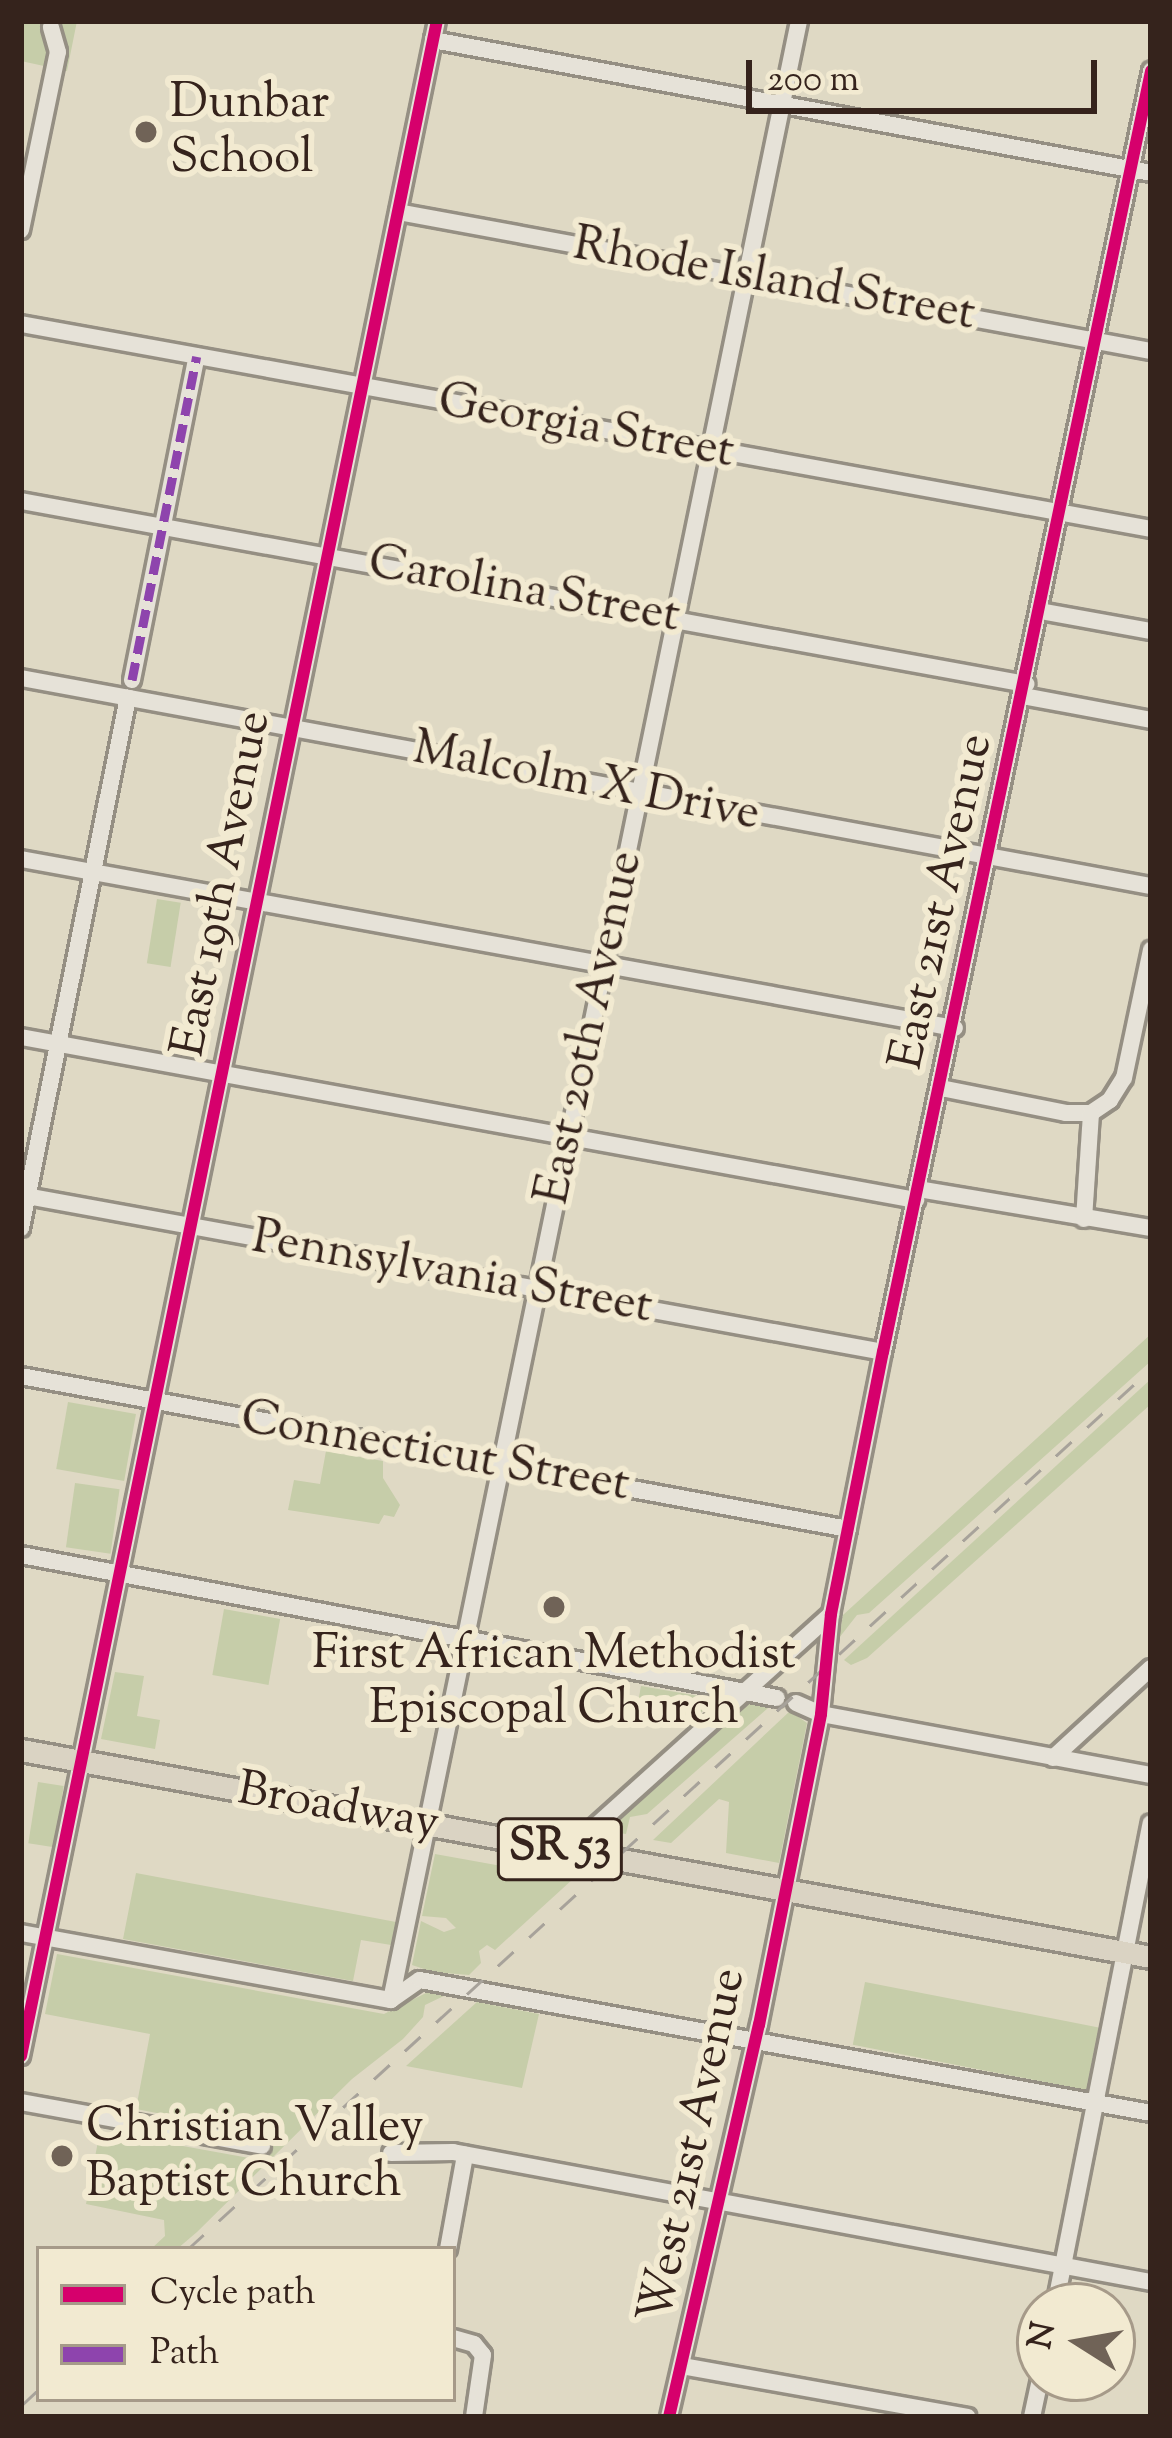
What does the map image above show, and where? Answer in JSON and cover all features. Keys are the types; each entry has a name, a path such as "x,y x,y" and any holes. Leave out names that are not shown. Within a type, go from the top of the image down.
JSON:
{"main road":[{"name":"Broadway","path":"21,1750 1151,1957"}],"street":[{"name":"East 19th Avenue","path":"21,2056 437,21"},
{"name":"East 20th Avenue","path":"391,2000 800,21"},
{"path":"21,230 30,146 58,52 51,27"},
{"path":"433,40 1151,173"},
{"name":"East 21st Avenue","path":"786,1890 821,1714 831,1614 883,1352 955,1028 1151,71"},
{"name":"Rhode Island Street","path":"398,212 1151,351"},
{"name":"Georgia Street","path":"21,324 1151,529"},
{"path":"21,1228 197,356"},
{"name":"Carolina Street","path":"21,501 676,618 1151,720"},
{"path":"1040,611 1151,632"},
{"name":"Malcolm X Drive","path":"21,678 130,689 291,728 1151,886"},
{"path":"21,859 955,1028"},
{"path":"941,1088 1066,1113 1091,1113 1110,1100 1132,1050 1151,950"},
{"path":"21,1036 569,1137 1151,1228"},
{"path":"1084,1219 1091,1113"},
{"name":"Pennsylvania Street","path":"24,1196 883,1352"},
{"name":"Connecticut Street","path":"21,1376 848,1529"},
{"path":"21,1555 744,1688 777,1698"},
{"path":"569,1850 831,1614"},
{"path":"1053,1758 1151,1668"},
{"path":"796,1703 821,1714 1151,1775"},
{"path":"1060,2282 1151,1823"},
{"name":"West 21st Avenue","path":"669,2417 722,2204 786,1890"},
{"path":"21,1934 391,2000 420,1980 1151,2113"},
{"path":"21,2102 262,2146"},
{"path":"391,2153 465,2155 1151,2282"},
{"path":"449,2246 465,2155"},
{"path":"456,2339 474,2344 483,2355 474,2417"},
{"path":"682,2366 967,2417"}],"green space":[{"path":"21,21 77,21 67,71 21,61"},
{"path":"157,899 181,903 171,967 147,963"},
{"path":"1151,1334 1151,1361 869,1613 857,1615 839,1638 843,1615"},
{"path":"1151,1379 1151,1404 867,1658 851,1665 844,1660"},
{"path":"68,1402 136,1414 124,1481 56,1469"},
{"path":"326,1451 383,1461 383,1478 400,1505 394,1517 384,1515 379,1524 288,1510 294,1480 320,1484"},
{"path":"75,1483 120,1489 111,1554 66,1547"},
{"path":"224,1609 280,1619 268,1685 212,1675"},
{"path":"115,1672 144,1676 137,1716 160,1720 155,1749 101,1739"},
{"path":"641,1686 716,1699 684,1728 674,1727 635,1719"},
{"path":"744,1702 768,1708 647,1814 630,1817 626,1834 606,1831"},
{"path":"790,1711 807,1723 779,1863 726,1853 729,1802 719,1799 671,1843 653,1840"},
{"path":"38,1782 64,1786 54,1847 28,1843"},
{"path":"435,1854 573,1879 495,1950 487,1945 479,1951 481,1963 469,1975 433,1972 412,1965 421,1921 444,1932 456,1928 446,1918 422,1916"},
{"path":"136,1873 396,1922 391,1945 361,1940 353,1981 123,1939"},
{"path":"57,1954 384,2014 428,1992 448,1994 425,2005 423,2017 403,2039 352,2079 181,2246 154,2246 165,2236 164,2220 86,2204 100,2131 260,2160 280,2137 136,2109 150,2034 45,2014"},
{"path":"865,1982 1099,2027 1086,2090 853,2045"},
{"path":"477,2002 539,2014 522,2088 406,2066"}],"railway":[{"path":"191,2246 1151,1369"},
{"path":"21,2406 36,2392"}],"marked path":[{"path":"132,680 197,356"}],"cycle path":[{"path":"21,2056 437,21"},
{"path":"669,2417 759,2025 821,1714 831,1614 883,1352 1151,71"}],"place":[{"name":"Dunbar School","path":"146,132"},
{"name":"First African Methodist Episcopal Church","path":"554,1607"},
{"name":"Christian Valley Baptist Church","path":"62,2156"}]}
